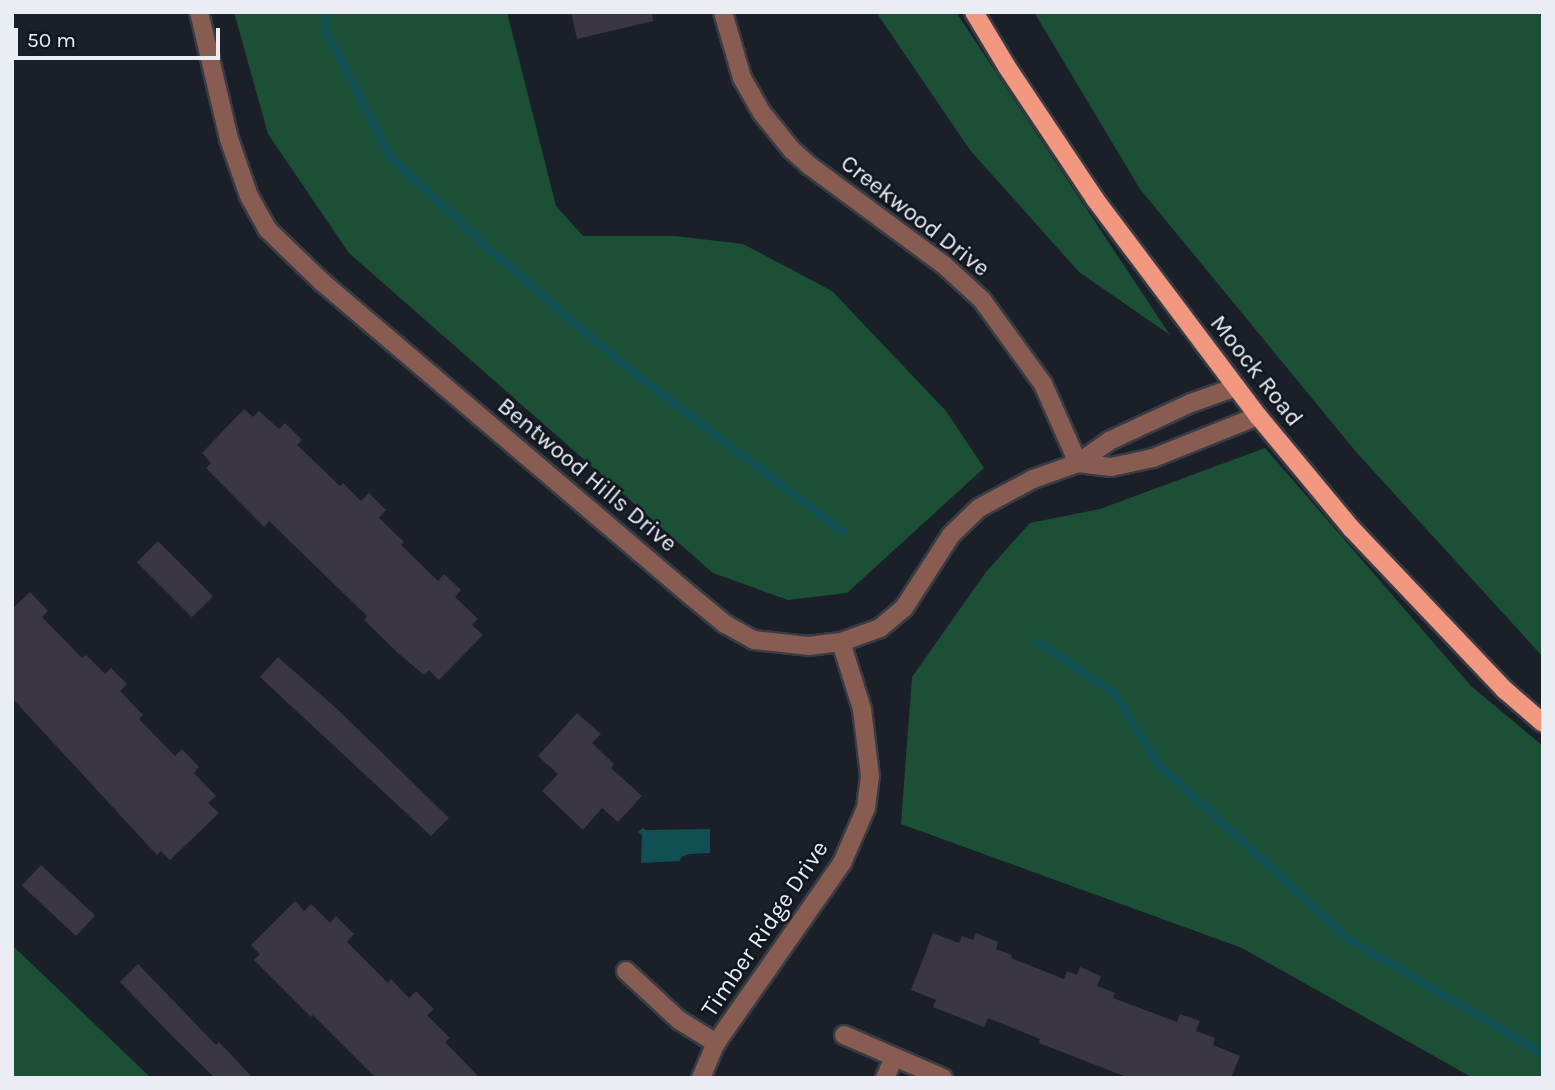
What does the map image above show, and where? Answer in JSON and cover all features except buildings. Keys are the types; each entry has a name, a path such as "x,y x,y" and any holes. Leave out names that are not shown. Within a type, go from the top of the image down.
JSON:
{"main road":[{"name":"Moock Road","path":"974,12 1007,67 1095,198 1258,416 1351,528 1505,690 1543,723"}],"street":[{"name":"Bentwood Hills Drive","path":"199,12 229,138 249,196 267,229 289,253 725,624 754,640 788,646 841,642 880,628 904,608 951,535 979,508 1033,479 1078,463 1109,441 1191,403 1236,387"},
{"name":"Creekwood Drive","path":"723,12 742,78 762,113 792,150 810,166 944,265 982,300 1043,384 1078,463"},
{"name":"Bentwood Hills Drive","path":"1078,463 1111,467 1153,458 1258,416"},
{"name":"Timber Ridge Drive","path":"701,1078 716,1043 825,891 856,837 866,807 870,776 862,709 841,642"},
{"path":"626,971 679,1020 716,1043"},
{"path":"844,1035 943,1078"},
{"path":"885,1078 894,1058"}],"shaded area":[{"path":"234,12 507,12 556,206 583,236 675,236 743,244 832,291 946,411 984,468 847,593 788,600 713,573 349,253 268,134"},
{"path":"876,12 956,12 1170,335 1079,272 970,150"},
{"path":"1034,12 1543,12 1543,657 1357,453 1140,189"},
{"path":"1265,448 1471,686 1543,746 1543,1078 1473,1078 1242,948 901,824 912,677 986,572 1030,523 1100,509"},
{"path":"643,828 710,829 710,853 689,854 681,857 680,861 641,863 642,835 638,832"},
{"path":"12,945 151,1078 12,1078"}],"waterway":[{"path":"324,12 327,32 389,155 491,251 621,363 844,533"},
{"path":"1038,642 1114,693 1159,765 1347,938 1543,1054"}]}
